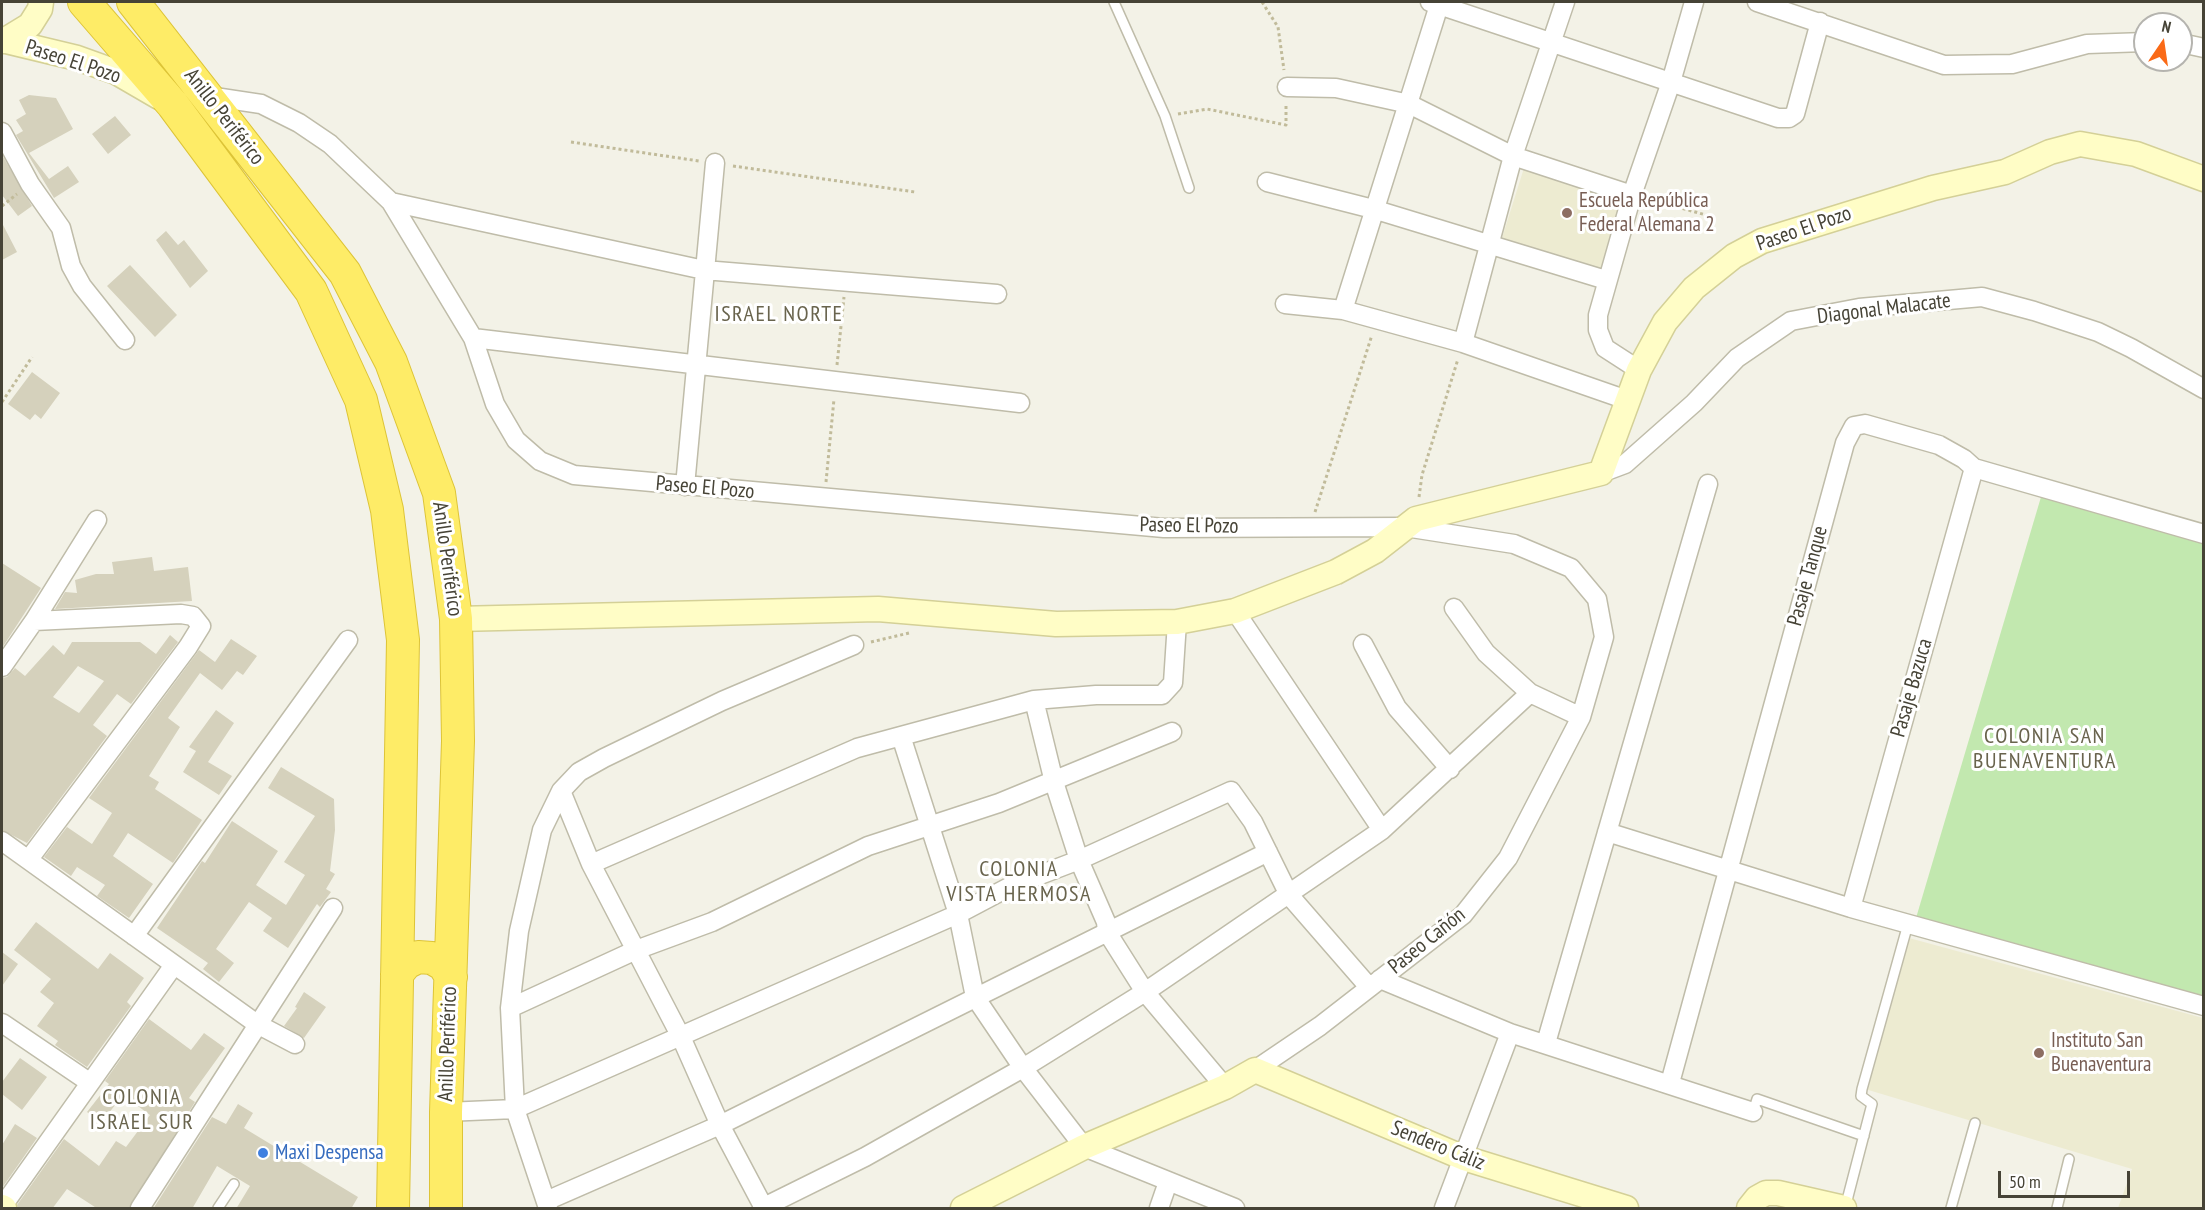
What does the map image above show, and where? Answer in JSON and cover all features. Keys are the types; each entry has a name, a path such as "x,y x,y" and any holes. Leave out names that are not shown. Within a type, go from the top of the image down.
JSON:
{"highway":[{"name":"Anillo Periférico","path":"84,2 173,105 310,291 361,400 387,510 402,640 393,1209"},
{"name":"Anillo Periférico","path":"133,2 345,273 391,362 439,493 456,619 458,741 446,1112 447,1209"},
{"path":"398,974 406,963 418,957 432,958 444,965 451,977"}],"street":[{"name":"Paseo El Pozo","path":"3,41 30,26 40,9 41,2"},
{"path":"1343,310 1373,210 1409,104 1436,2 1553,44 1778,118 1789,118 1795,114 1820,22"},
{"path":"1463,343 1513,156 1553,44 1565,2"},
{"path":"1639,370 1605,348 1598,330 1598,315 1606,280 1632,195 1671,82 1694,2"},
{"path":"1757,2 1944,65 2012,64 2087,44 2133,42"},
{"name":"Paseo El Pozo","path":"3,41 77,58 116,72 173,105"},
{"path":"1287,87 1336,88 1409,104 1513,156 1632,195"},
{"name":"Paseo El Pozo","path":"208,96 261,104 299,123 330,144 391,202 473,339 495,404 516,440 540,461 574,475 1164,528 1411,523 1601,473 1639,370 1665,322 1694,288 1734,256 1762,241 1933,188 2005,172 2050,152 2079,144 2136,154 2204,179"},
{"path":"2,132 30,184 61,228 71,266 82,286 125,340"},
{"path":"685,486 715,163"},
{"path":"1267,182 1373,210 1606,280"},
{"path":"391,202 704,270 997,294"},
{"name":"Diagonal Malacate","path":"1601,473 1625,464 1687,410 1737,358 1791,321 1859,308 1982,297 2098,332 2132,348 2204,389"},
{"path":"1285,304 1343,310 1463,343 1627,400"},
{"path":"473,339 696,363 1020,403"},
{"name":"Pasaje Tanque","path":"1670,1083 1848,435 1854,426 1865,424 1939,445 1964,459 1974,468 2204,534"},
{"name":"Pasaje Bazuca","path":"1851,908 1974,468"},
{"path":"1546,1043 1708,484"},
{"path":"2,667 34,621 97,520"},
{"path":"456,619 878,609 1056,624 1176,622 1235,611 1336,572 1375,551 1411,523"},
{"name":"Paseo Cañón","path":"963,1209 1084,1147 1225,1087 1255,1070 1320,1026 1463,915 1508,858 1581,717 1604,637 1597,599 1571,567 1514,544 1411,523"},
{"path":"1454,608 1486,653 1530,693 1581,717"},
{"path":"1235,611 1382,830"},
{"path":"29,859 188,647 201,626 193,616 182,615 34,621"},
{"path":"591,864 857,748 1034,700 1096,695 1162,695 1173,683 1176,622"},
{"path":"134,936 348,640"},
{"path":"1363,644 1396,708 1450,769"},
{"path":"854,645 722,701 604,758 579,772 561,791 542,830 519,931 510,1008 515,1109 547,1205 720,1125 876,1049 975,997 1268,852"},
{"path":"561,791 591,864 681,1037 720,1125 763,1208 865,1157 1023,1068 1145,992 1382,830 1530,693"},
{"path":"1034,700 1054,782 1079,860 1106,922 1107,932 1145,992 1225,1087"},
{"path":"510,1008 636,950 712,922 868,846 1054,782 1172,732"},
{"path":"901,736 958,914 975,997 1023,1068 1084,1147 1235,1209"},
{"path":"446,1112 515,1109 958,914 1011,886 1079,860 1231,791 1253,822 1289,894 1374,983 1510,1033 1670,1083 1753,1112"},
{"path":"1607,832 1851,908 2204,1006"},
{"path":"5,849 29,859 257,1024 295,1044"},
{"path":"140,1209 333,908"},
{"path":"3,1208 89,1082 174,965"},
{"path":"2,1023 89,1082"},
{"path":"1444,1209 1510,1033"},
{"name":"Sendero Cáliz","path":"1255,1070 1464,1158 1626,1209"},
{"path":"1159,1209 1168,1182"},
{"path":"1753,1205 1766,1194 1778,1193 1844,1209"}],"lane":[{"path":"1114,2 1165,116 1189,188"},
{"path":"1844,1209 1872,1104 1861,1096 1862,1089 1908,924"},
{"path":"1753,1112 1756,1099 1864,1136"},
{"path":"1951,1209 1975,1123"},
{"path":"2057,1209 2069,1159"},
{"path":"218,1209 234,1184"}],"path":[{"path":"1165,116 1207,110 1286,125 1287,87 1278,27 1262,2"},
{"path":"570,142 915,192"},
{"path":"1632,195 1706,215"},
{"path":"1311,525 1377,319"},
{"path":"1411,523 1422,475 1463,343"},
{"path":"2,402 32,357"}],"shaded area":[{"name":"Escuela República Federal Alemana 2","path":"1529,152 1632,187 1606,273 1502,238"},
{"name":"Instituto San Buenaventura","path":"1909,938 2203,1018 2203,1208 2118,1208 2132,1169 1865,1089"}],"green space":[{"path":"2041,497 2203,543 2203,998 1916,918"}],"building":[{"path":"29,95 56,98 73,129 29,153 49,179 68,166 79,182 54,198 16,135 23,131 16,120 26,114 19,100"},
{"path":"115,116 131,135 108,154 92,134"},
{"path":"2,155 32,206 18,216 2,195"},
{"path":"2,223 17,252 2,260"},
{"path":"166,231 178,245 184,240 208,271 190,288 156,240"},
{"path":"130,265 177,315 155,337 107,286"},
{"path":"32,372 60,393 41,419 35,414 30,420 8,404"},
{"path":"152,557 154,571 188,567 192,601 55,609 65,592 77,593 75,580 96,574 114,574 112,562"},
{"path":"2,563 41,588 2,648"},
{"path":"170,635 178,642 131,704 117,694 93,725 107,736 27,843 2,830 2,678 7,677 15,668 25,676 53,645 64,655 72,642 140,642 156,654","holes":["78,666 104,681 79,713 53,697"]},
{"path":"231,639 257,656 243,675 237,671 222,690 200,673 168,718 180,727 149,776 159,782 155,789 202,820 173,863 128,833 113,856 153,884 129,918 97,896 105,885 77,867 71,876 44,857 67,827 92,844 112,813 89,798 199,650 215,662"},
{"path":"216,710 234,723 208,762 232,776 219,795 183,772 196,751 189,747"},
{"path":"281,767 334,799 335,830 330,871 335,874 326,889 331,892 320,907 317,904 288,948 263,931 272,918 249,902 216,949 234,963 219,982 203,969 208,963 157,928 202,861 205,863 232,821 278,851 256,885 286,905 305,875 284,862 315,816 268,788"},
{"path":"36,922 98,969 110,953 144,978 127,1002 131,1006 87,1067 55,1045 58,1041 37,1026 54,1003 40,992 51,979 14,950"},
{"path":"2,952 18,964 2,986"},
{"path":"304,992 326,1007 304,1038 284,1026 297,1008 295,1007"},
{"path":"149,1019 191,1050 204,1033 225,1048 189,1098 195,1102 129,1209 98,1209 67,1189 52,1209 18,1209 17,1205 64,1139 99,1166 116,1141 126,1147 150,1115 123,1095 101,1123 87,1112 109,1084 105,1081"},
{"path":"20,1058 47,1077 22,1110 2,1094 2,1082"},
{"path":"238,1104 253,1113 244,1128 358,1197 351,1209 236,1209 250,1186 217,1166 192,1209 153,1209 212,1117 226,1124"},
{"path":"15,1124 37,1138 2,1188 2,1145"}],"place":[{"name":"Escuela República Federal Alemana 2","path":"1567,213"},
{"name":"Instituto San Buenaventura","path":"2039,1053"},
{"name":"Maxi Despensa","path":"263,1153"}],"district":[{"name":"ISRAEL NORTE","path":"779,315"},
{"name":"COLONIA SAN BUENAVENTURA","path":"2045,750"},
{"name":"COLONIA VISTA HERMOSA","path":"1019,882"},
{"name":"COLONIA ISRAEL SUR","path":"142,1110"}]}
